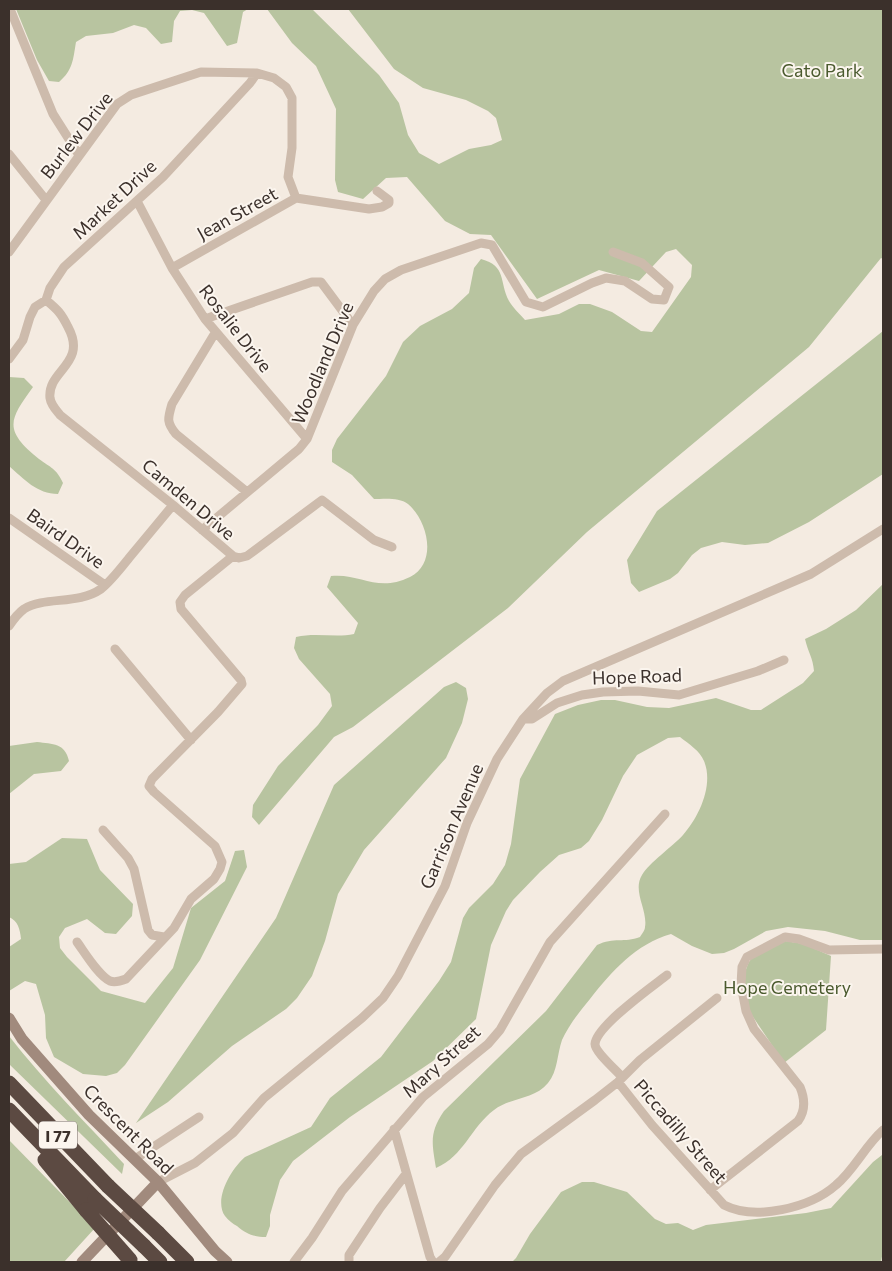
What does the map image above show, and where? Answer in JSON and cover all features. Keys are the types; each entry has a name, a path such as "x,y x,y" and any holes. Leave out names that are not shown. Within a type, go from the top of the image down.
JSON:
{"highway":[{"name":"I 77","path":"9,1083 108,1186 182,1258"},
{"name":"I 77","path":"9,1110 91,1204 144,1246 160,1262"},
{"path":"9,1117 91,1204 130,1261"},
{"path":"182,1258 191,1262"}],"street":[{"path":"10,9 52,114 79,155"},
{"name":"Burlew Drive","path":"9,252 117,104 125,98 201,72 257,73 274,78 286,87 292,98 292,148 288,178 296,198"},
{"name":"Market Drive","path":"9,358 23,340 35,307 46,300 50,288 64,268 163,177 250,83 257,73"},
{"path":"9,154 46,200"},
{"name":"Jean Street","path":"172,268 296,198 368,209 382,207 389,203 389,200 377,191"},
{"name":"Rosalie Drive","path":"138,201 172,268 204,319 307,440"},
{"name":"Woodland Drive","path":"202,530 299,449 307,440 353,325 364,305 385,279 401,270 481,243 492,244 526,302 543,307 606,278 625,281 652,299 664,300 669,287 660,278 642,263 613,252"},
{"path":"204,319 312,282 321,282 353,325"},
{"name":"Camden Drive","path":"46,300 58,310 70,330 75,347 71,358 53,385 50,397 52,405 60,415 173,505 233,556 185,594 180,602 181,609 241,680 242,684 192,740 152,779 149,786 215,846 222,862 214,880 191,899 174,928 126,979 118,982 111,981 100,973 77,942"},
{"path":"215,333 172,404 168,418 170,427 176,434 247,492"},
{"path":"233,556 239,558 248,556 322,500 374,540 392,547"},
{"path":"9,626 15,617 32,606 89,595 105,584 173,505"},
{"name":"Baird Drive","path":"9,518 105,584"},
{"name":"Garrison Avenue","path":"158,1182 195,1163 233,1133 264,1098 362,1018 383,998 398,976 445,886 467,823 497,759 523,719 547,693 563,681 811,574 883,529"},
{"path":"115,649 192,740"},
{"name":"Hope Road","path":"523,719 532,719 557,703 582,695 638,691 679,695 758,671 784,660"},
{"name":"Mary Street","path":"294,1262 342,1192 423,1097 488,1044 500,1030 550,942 665,814"},
{"path":"103,830 128,858 134,869 148,930 152,935 164,938"},
{"path":"710,1190 798,1121 804,1106 800,1087 754,1029 746,1011 741,985 742,966 747,957 785,937 799,939 829,950 883,949"},
{"path":"667,975 627,1005 610,1022 595,1044 597,1050 620,1079 640,1060 717,998"},
{"name":"Crescent Road","path":"9,1018 22,1039 89,1115 158,1182 215,1251 227,1262"},
{"name":"Piccadilly Street","path":"439,1262 445,1257 495,1185 521,1154 620,1079 652,1125 710,1190 724,1205 744,1212 782,1210 817,1197 835,1186 883,1130"},
{"path":"135,1159 198,1117"},
{"path":"394,1130 430,1257 434,1262"},
{"path":"349,1262 349,1255 380,1208 406,1174"},
{"path":"85,1261 158,1182"}],"green space":[{"path":"16,9 248,9 243,12 237,43 227,46 204,13 192,10 180,11 174,21 172,42 161,44 146,28 134,25 113,33 86,36 76,42 70,69 59,82 49,81 37,60"},
{"name":"Cato Park","path":"267,9 312,9 379,75 399,103 408,135 419,153 439,164 469,149 491,145 502,140 496,118 488,111 466,100 423,88 394,69 348,9 883,9 883,259 881,258 809,347 587,532 508,608 353,727 334,737 259,825 252,817 253,805 278,766 318,725 332,706 330,694 299,659 294,648 296,637 354,634 358,623 327,587 331,576 351,577 378,583 398,581 410,577 419,571 427,552 425,531 415,511 408,504 400,500 374,499 352,475 332,462 332,450 337,439 386,376 403,342 420,326 452,309 469,293 474,268 481,259 489,262 499,270 509,301 525,320 559,314 579,304 590,304 612,312 641,331 652,332 691,277 692,265 676,249 666,252 639,281 599,270 537,299 491,235 470,234 445,221 407,177 386,178 363,199 338,192 335,180 336,109 316,66 292,43"},
{"path":"883,331 883,474 809,522 768,543 745,545 722,542 701,548 670,579 639,592 631,583 627,560 657,511"},
{"path":"9,377 24,378 33,387 15,417 15,432 27,449 58,474 63,483 58,494 37,489 9,466"},
{"path":"883,584 883,940 860,940 825,931 788,927 766,931 724,953 712,954 692,946 671,934 647,944 616,969 574,1019 562,1040 556,1068 548,1083 536,1093 494,1110 454,1156 436,1168 433,1138 436,1126 444,1111 546,1011 597,945 609,941 634,939 640,937 643,932 645,921 639,894 639,881 650,865 689,828 699,810 706,790 707,770 700,754 680,737 668,738 637,755 623,776 602,820 589,841 581,848 559,855 513,900 491,945 476,1019 433,1061 350,1117 293,1161 280,1180 266,1237 247,1233 225,1216 221,1201 223,1193 230,1176 240,1162 245,1157 311,1127 330,1098 381,1057 439,981 451,962 463,918 469,908 493,884 505,865 511,844 520,779 555,714 578,705 601,700 615,700 647,707 669,708 716,698 751,710 761,710 803,683 814,671 805,639 826,629 856,610"},
{"path":"456,682 466,688 468,699 462,723 446,758 364,850 338,894 325,941 312,976 297,998 286,1009 232,1046 168,1102 136,1123 276,918 334,785 444,687"},
{"path":"37,742 53,744 61,748 65,751 69,761 61,771 34,774 9,794 9,746"},
{"path":"62,838 87,839 100,870 133,904 132,916 116,934 105,933 87,919 65,928 59,937 60,948 101,991 145,1003 173,968 191,908 225,881 235,851 244,850 247,867 200,960 125,1065 117,1073 106,1076 83,1074 54,1057 46,1038 45,1015 36,984 25,981 9,991 9,947 21,939 18,926 9,917 9,864 26,862"},
{"name":"Hope Cemetery","path":"785,941 804,944 831,956 826,1030 784,1063 749,1011 743,977 752,957"},
{"path":"9,1036 50,1085 124,1164 122,1174 9,1064"},
{"path":"9,1140 95,1228 64,1262 9,1262"},
{"path":"882,1155 883,1251 881,1262 512,1262 561,1192 582,1182 594,1182 627,1192 655,1219 666,1224 678,1223 693,1230 706,1225 806,1213 831,1208 873,1162"}]}
